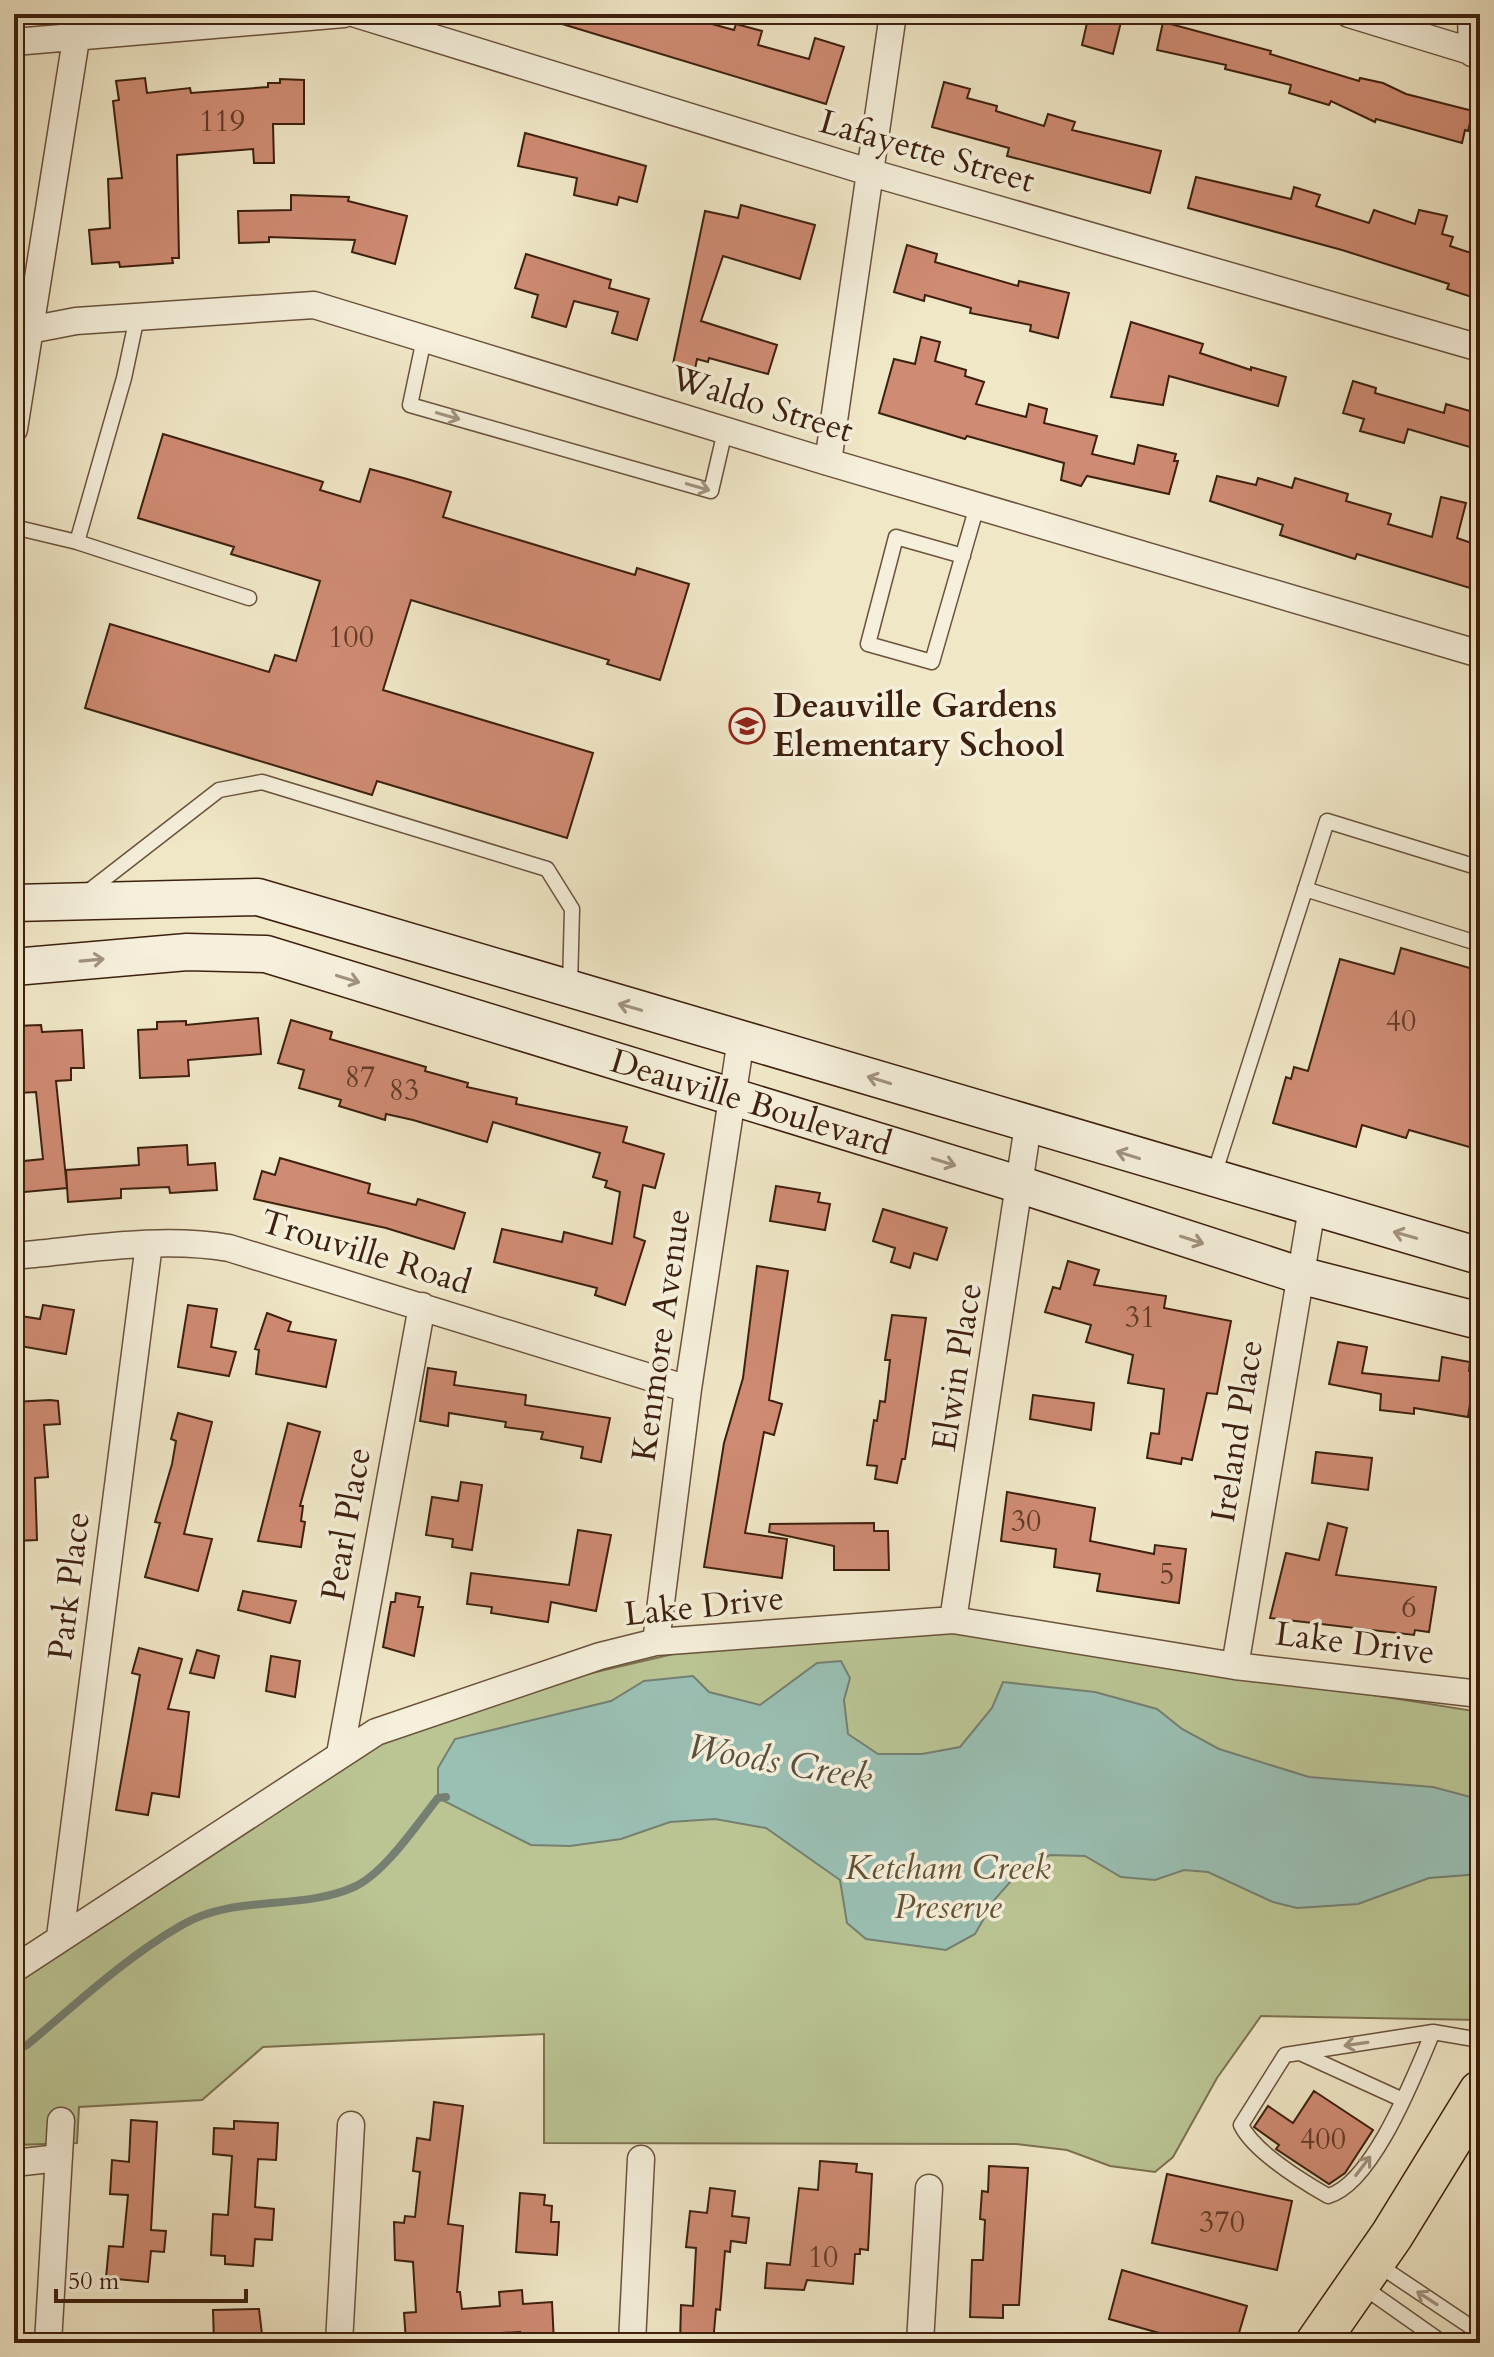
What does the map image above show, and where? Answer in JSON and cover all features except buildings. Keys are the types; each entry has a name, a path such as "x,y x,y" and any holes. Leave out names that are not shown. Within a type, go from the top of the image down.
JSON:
{"main road":[{"path":"1317,2343 1366,2273 1480,2092"}],"street":[{"path":"14,42 78,26 344,14"},
{"name":"Lafayette Street","path":"356,14 872,173 1480,348"},
{"path":"828,462 893,14"},
{"path":"1349,14 1476,53 1471,14"},
{"path":"14,429 21,333 78,26"},
{"name":"Waldo Street","path":"21,333 76,321 314,305 828,462 1480,654"},
{"name":"Deauville Boulevard","path":"14,903 258,897 1212,1180 1480,1256"},
{"name":"Deauville Boulevard","path":"14,967 187,952 266,954 1021,1185 1299,1275 1480,1321"},
{"name":"Kenmore Avenue","path":"656,1642 688,1389 741,1039"},
{"name":"Elwin Place","path":"953,1620 1028,1125"},
{"name":"Ireland Place","path":"1235,1666 1312,1208"},
{"name":"Trouville Road","path":"14,1256 149,1244 201,1243 229,1248 688,1389"},
{"name":"Park Place","path":"60,1937 149,1244"},
{"name":"Pearl Place","path":"340,1754 422,1306"},
{"name":"Lake Drive","path":"14,1969 376,1732 600,1656 656,1642 953,1620 1235,1666 1480,1694"},
{"path":"48,2343 61,2121"},
{"path":"339,2343 351,2125"},
{"path":"14,2163 59,2158"},
{"path":"632,2343 641,2159"},
{"path":"920,2343 929,2188"}],"lane":[{"path":"77,542 124,378 137,317"},
{"path":"424,339 410,405 711,491 725,431"},
{"path":"963,556 896,537 868,644 932,662 963,556 977,506"},
{"path":"14,527 77,542 249,598"},
{"path":"76,901 219,790 262,782 547,869 572,909 570,990"},
{"path":"1212,1180 1327,821 1480,868"},
{"path":"1305,889 1480,944"},
{"path":"1433,2032 1403,2100 1366,2164 1341,2193 1328,2196 1304,2183 1246,2137 1241,2125 1285,2055 1433,2032 1480,2040"},
{"path":"1299,2052 1403,2100"},
{"path":"1366,2273 1480,2333"},
{"path":"1366,2273 1443,2343"}],"green space":[{"name":"Ketcham Creek Preserve","path":"958,1629 1480,1712 1480,2020 1261,2016 1217,2078 1173,2157 1155,2172 1110,2166 1067,2150 1016,2144 544,2143 544,2034 263,2047 202,2100 79,2107 77,2143 14,2145 14,1982 388,1735 536,1686 686,1651"}],"water":[{"path":"841,1661 850,1678 844,1700 848,1734 878,1754 922,1754 960,1747 992,1708 1003,1682 1095,1692 1157,1709 1182,1729 1219,1749 1309,1777 1433,1787 1478,1799 1480,1874 1429,1878 1358,1904 1297,1908 1273,1902 1208,1872 1184,1870 1155,1880 1121,1877 1085,1856 1050,1855 1021,1870 995,1899 975,1934 946,1950 866,1939 847,1923 840,1880 766,1828 715,1819 670,1822 621,1839 570,1846 531,1845 438,1798 438,1768 455,1739 611,1701 644,1681 693,1676 709,1692 760,1705 817,1663"}],"waterway":[{"name":"Woods Creek","path":"14,2051 27,2045 121,1966 202,1915 224,1909 312,1899 354,1887 366,1880 400,1847 438,1798 446,1797"}],"place":[{"name":"Deauville Gardens Elementary School","path":"747,726"}]}
